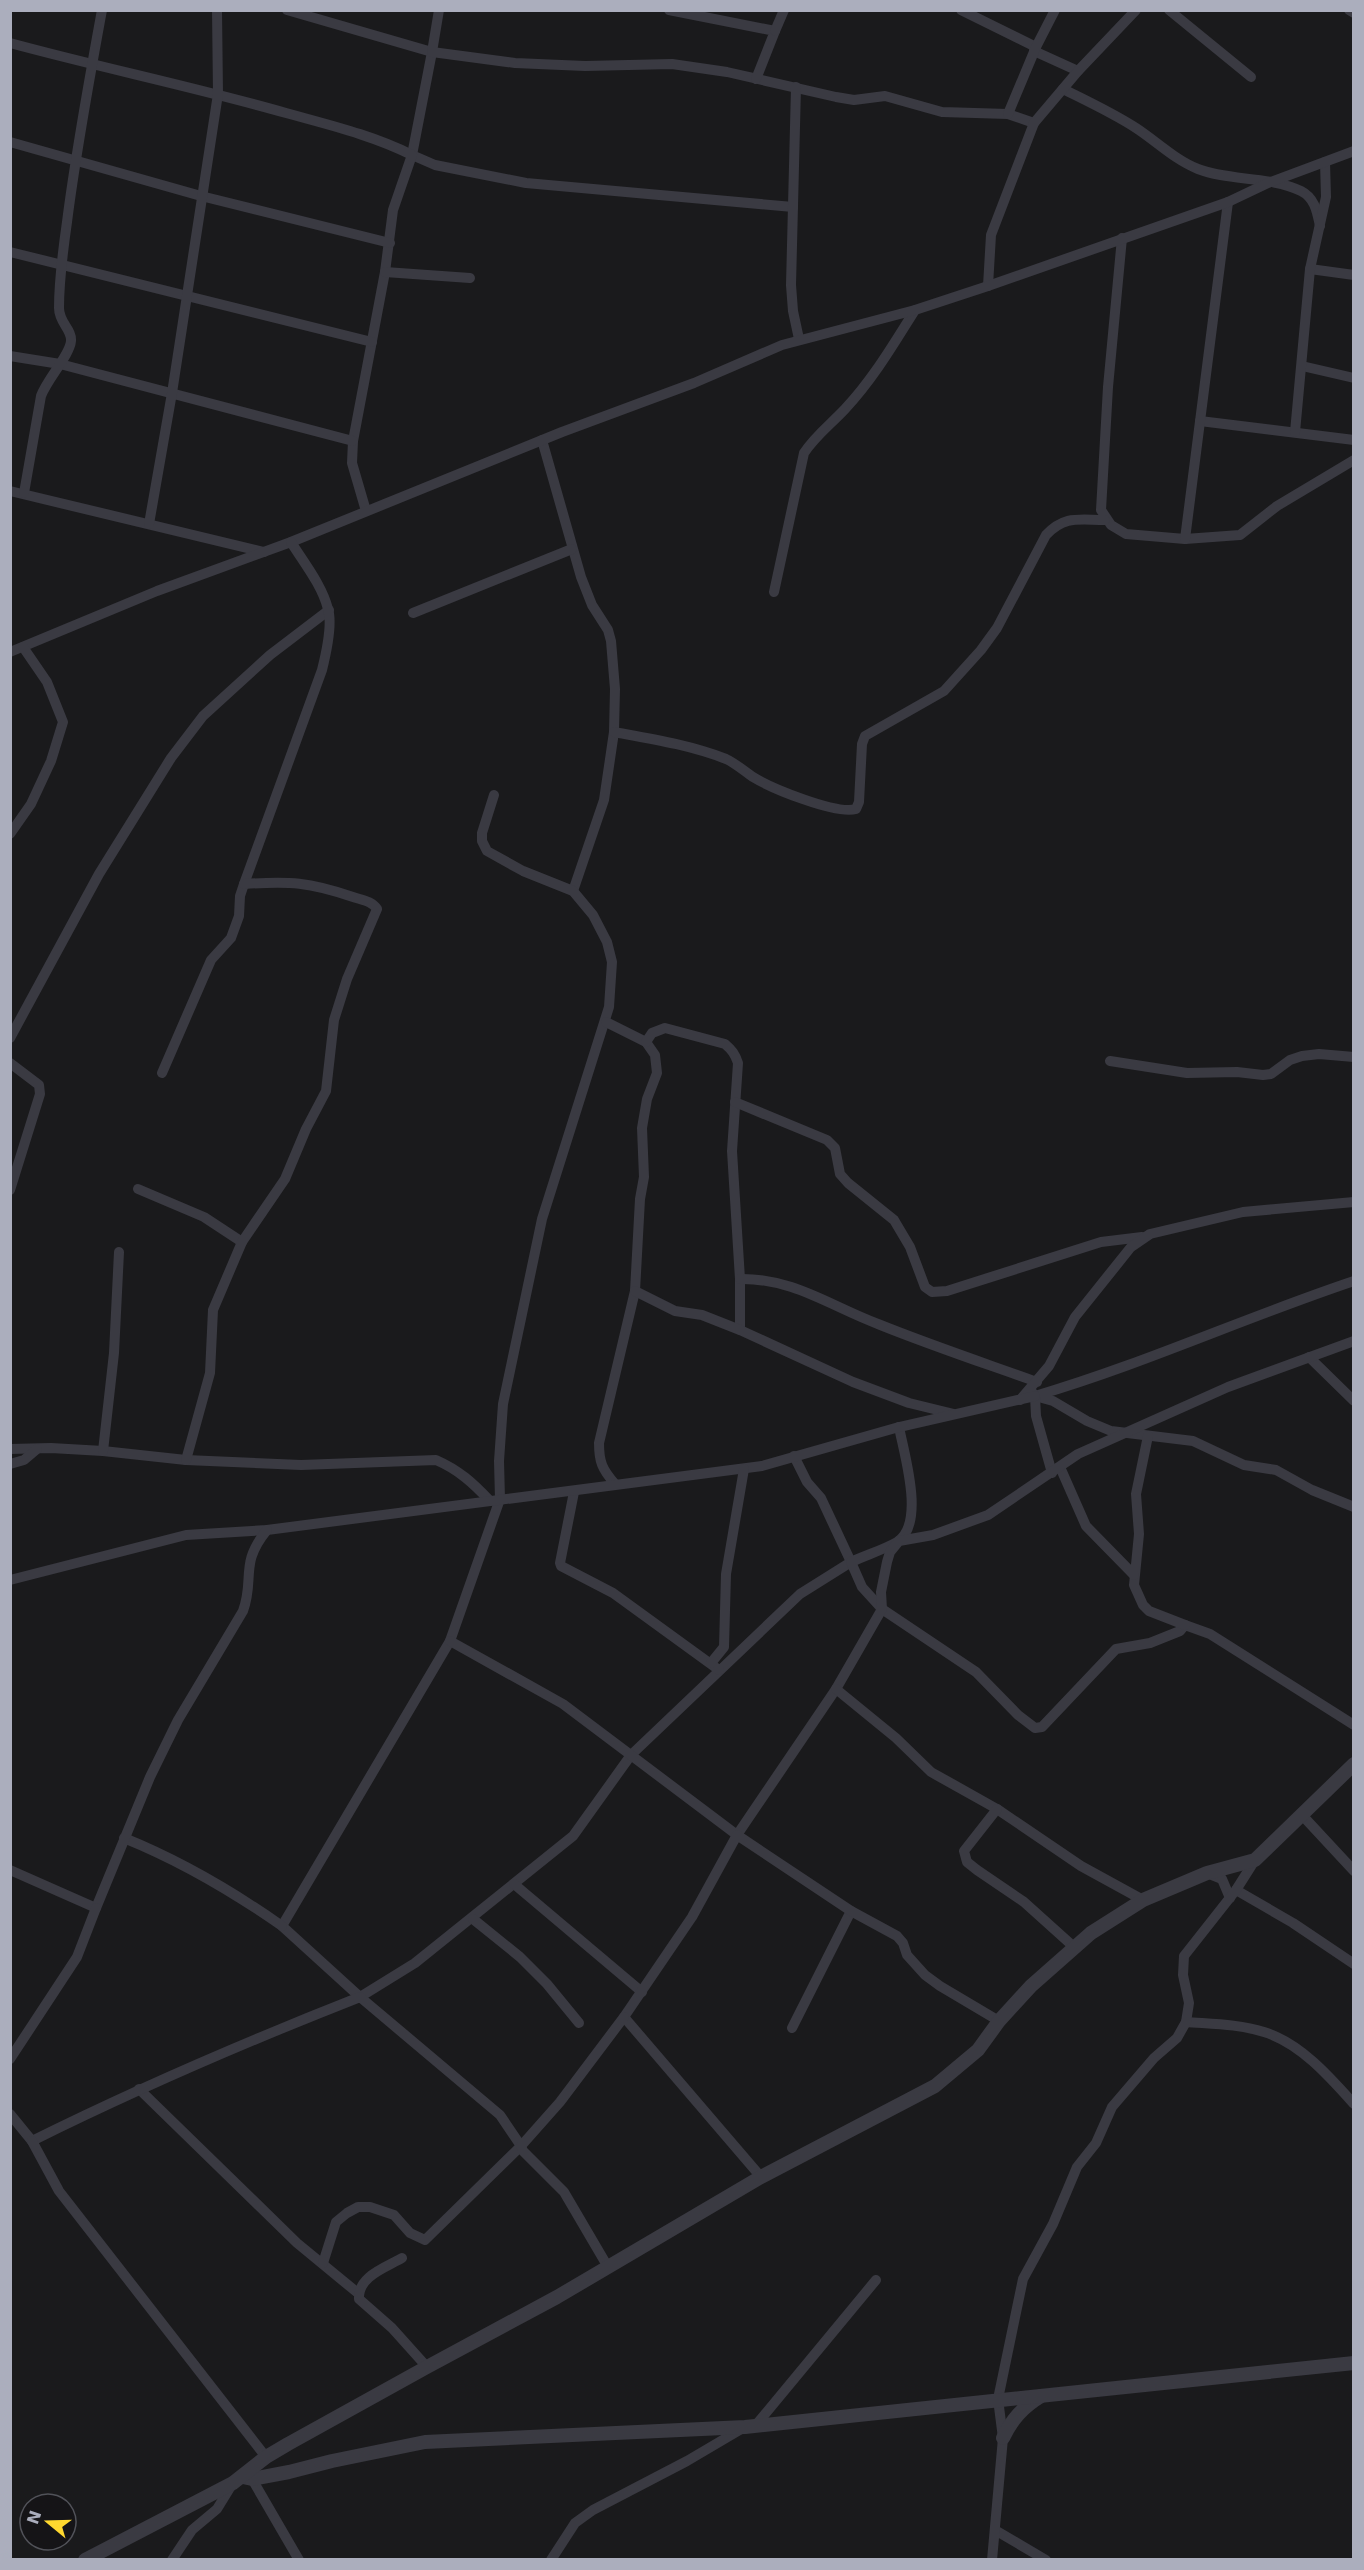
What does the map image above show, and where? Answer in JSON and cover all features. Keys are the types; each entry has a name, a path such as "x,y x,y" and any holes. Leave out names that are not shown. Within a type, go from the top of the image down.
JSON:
{"street":[{"path":"24,493 41,396 46,382 60,364 71,342 69,332 62,323 58,311 62,265 74,161 102,10"},
{"path":"149,524 172,393 218,94 217,10"},
{"path":"287,10 432,52 515,63 585,66 672,64 756,78 854,100 885,96 942,112 1008,114 1034,123"},
{"path":"366,511 352,463 353,441 385,272 395,199 412,155 439,10"},
{"path":"669,10 775,31"},
{"path":"756,78 784,10"},
{"path":"961,10 1078,71"},
{"path":"1008,114 1035,49 1055,10"},
{"path":"988,286 991,235 1034,123 1078,71 1136,10"},
{"path":"1168,10 1251,77"},
{"path":"1349,10 1353,13"},
{"path":"10,43 218,94 382,140 442,167 526,183 793,207"},
{"path":"796,87 791,285 799,339"},
{"path":"1063,88 1134,126 1182,161 1196,168 1301,191 1309,196 1317,212 1320,226"},
{"path":"10,142 201,196 390,243"},
{"path":"10,652 157,591 291,542 542,440 694,383 799,339 915,310 988,286 1228,202 1268,183 1353,151"},
{"path":"1295,432 1310,269 1326,197 1325,162"},
{"path":"1185,539 1228,202"},
{"path":"1122,238 1105,432 1101,510 1105,519 1126,534 1185,539 1239,535 1277,506 1353,460"},
{"path":"10,252 372,342"},
{"path":"1310,269 1353,275"},
{"path":"385,272 470,278"},
{"path":"774,592 804,453 813,440 845,409 878,370 915,310"},
{"path":"10,356 60,364 353,441"},
{"path":"1302,366 1353,378"},
{"path":"1200,421 1353,440"},
{"path":"542,440 572,549 592,605 608,630 615,689 614,732 604,800 573,891"},
{"path":"10,491 265,552"},
{"path":"614,732 681,745 719,757 728,760 773,788 832,808 849,811 856,809 859,802 862,744 865,736 944,691 981,650 998,628 1046,535 1056,524 1066,520 1105,519"},
{"path":"162,1073 211,960 231,938 240,916 240,896 244,884 322,670 327,645 329,610 317,584 291,542"},
{"path":"413,613 572,549"},
{"path":"10,1038 99,874 171,758 203,716 270,655 329,610"},
{"path":"10,834 36,793 51,761 63,722 47,682 23,647"},
{"path":"282,1926 450,1641 495,1500 503,1404 542,1219 606,1022 612,987 612,962 607,942 593,915 573,891 524,871 487,851 482,841 482,833 494,795"},
{"path":"186,1460 210,1373 213,1310 242,1242 285,1179 326,1091 334,1020 347,979 377,909 369,902 318,885 296,882 244,884"},
{"path":"606,1022 646,1041 655,1055 657,1073 647,1100 642,1128 644,1177 640,1199 635,1291 599,1443 599,1460 602,1469 615,1484"},
{"path":"646,1041 652,1033 665,1028 725,1044 732,1050 738,1064 732,1151 740,1279 740,1330"},
{"path":"1110,1061 1187,1073 1237,1072 1263,1075 1271,1074 1290,1060 1302,1056 1319,1054 1353,1057"},
{"path":"10,1063 39,1085 40,1094 10,1190"},
{"path":"735,1102 827,1140 835,1148 840,1174 894,1220 910,1247 925,1287 932,1292 947,1291 1101,1242 1142,1237 1243,1212 1353,1202"},
{"path":"138,1189 204,1216 242,1242"},
{"path":"10,1580 186,1535 267,1530 762,1466 899,1427 1020,1400 1034,1389 1075,1317 1131,1247 1142,1237"},
{"path":"103,1451 114,1353 119,1252"},
{"path":"740,1279 776,1281 794,1287 876,1324 1034,1389 1100,1428 1122,1434 1193,1441 1244,1465 1276,1470 1312,1490 1353,1507"},
{"path":"1034,1389 1119,1370 1272,1308 1353,1281"},
{"path":"635,1291 675,1311 702,1315 740,1330 864,1386 909,1403 957,1415"},
{"path":"32,2141 139,2089 234,2047 360,1998 416,1963 573,1836 631,1755 715,1666 800,1594 851,1562 899,1541 933,1535 988,1515 1078,1454 1228,1387 1353,1341"},
{"path":"1309,1357 1353,1401"},
{"path":"1034,1389 1036,1416 1056,1470 1086,1526 1134,1575"},
{"path":"323,2263 336,2222 347,2212 358,2207 370,2207 394,2215 410,2233 425,2240 521,2146 560,2102 642,1992 692,1917 737,1835 837,1689 882,1609 881,1592 890,1552 909,1525 913,1512 899,1427"},
{"path":"1149,1436 1136,1494 1139,1534 1134,1575 1136,1591 1149,1611 1210,1634 1353,1725"},
{"path":"10,1449 103,1451 186,1460 301,1465 436,1460 455,1469 495,1500"},
{"path":"10,1464 24,1460 37,1449"},
{"path":"794,1456 807,1482 821,1498 862,1587 882,1609 976,1672 1018,1715 1035,1728 1042,1727 1116,1649 1150,1643 1180,1631 1185,1625"},
{"path":"715,1666 724,1647 726,1574 744,1469"},
{"path":"574,1492 561,1566 613,1593 715,1666"},
{"path":"10,2059 77,1957 150,1777 178,1720 243,1611 246,1601 247,1568 257,1542 267,1530"},
{"path":"450,1641 563,1704 737,1835 851,1911 897,1936 903,1943 907,1955 925,1975 999,2021"},
{"path":"837,1689 896,1738 931,1772 997,1809 1082,1866 1143,1900"},
{"path":"992,2559 1003,2438 998,2399 1020,2287 1053,2224 1077,2167 1096,2143 1116,2101 1154,2058 1177,2038 1186,2022 1189,2003 1184,1975 1184,1956 1233,1894 1255,1860 1353,1764"},
{"path":"997,1809 964,1851 964,1856 977,1870 1024,1902 1074,1947"},
{"path":"1302,1815 1353,1871"},
{"path":"124,1838 162,1854 203,1876 282,1926 360,1998 500,2115 523,2151 564,2192 608,2267"},
{"path":"172,2559 192,2530 217,2509 266,2457 558,2297 761,2177 935,2086 978,2050 999,2021 1031,1986 1090,1934 1143,1900 1208,1873 1255,1860"},
{"path":"10,1870 96,1908"},
{"path":"1208,1873 1222,1879 1233,1894 1293,1923 1353,1964"},
{"path":"514,1884 642,1992"},
{"path":"792,2028 851,1911"},
{"path":"472,1919 534,1971 579,2024"},
{"path":"624,2017 761,2177"},
{"path":"1186,2022 1243,2027 1275,2036 1322,2069 1353,2103"},
{"path":"139,2089 297,2243 359,2294"},
{"path":"10,2114 32,2141 59,2191 266,2457"},
{"path":"402,2258 371,2275 360,2287 359,2294 363,2305 392,2328 427,2367"},
{"path":"551,2559 575,2523 593,2510 750,2426 876,2280"},
{"path":"85,2559 243,2480 425,2442 750,2426 1353,2363"},
{"path":"1003,2438 1010,2423 1020,2411 1044,2394"},
{"path":"243,2480 269,2511 298,2559"},
{"path":"995,2530 1046,2559"}]}
